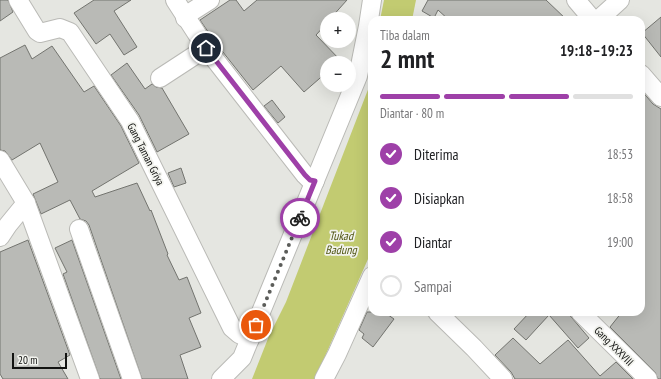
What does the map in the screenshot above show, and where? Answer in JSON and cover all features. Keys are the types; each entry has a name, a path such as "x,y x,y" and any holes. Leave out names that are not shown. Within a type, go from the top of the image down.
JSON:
{"street":[{"name":"Gang Taman Griya","path":"18,0 37,31 40,33 60,28 70,32 130,121 232,328 239,334 250,339"},
{"path":"175,0 185,18 206,48 305,175 310,180 315,181"},
{"path":"185,18 188,14 210,0"},
{"path":"370,16 372,0"},
{"path":"576,0 590,16"},
{"path":"602,16 620,0"},
{"path":"221,379 242,358 250,339 358,76 368,26"},
{"path":"160,78 206,48"},
{"path":"645,79 661,97"},
{"path":"0,160 26,203 90,379"},
{"path":"0,236 26,203"},
{"path":"79,229 132,379"},
{"path":"324,379 368,285"},
{"path":"441,316 474,348 502,379"},
{"name":"Gang XXXVIII","path":"584,316 648,379"}],"water":[{"path":"384,0 416,0 413,16 381,16"},
{"name":"Tukad Badung","path":"368,90 368,259 315,379 252,379 269,336 286,302"}],"building":[{"path":"0,0 8,0 13,12 0,21"},
{"path":"94,0 131,0 114,11 137,47 124,55 110,34 96,44 74,13"},
{"path":"230,0 236,0 244,11 257,0 347,0 336,12 320,12 320,31 316,35 320,39 320,48 329,48 336,56 320,56 320,78 304,92 281,66 253,90 215,42 200,20"},
{"path":"428,0 546,0 563,16 445,16 438,10 435,16 431,16 422,11"},
{"path":"661,17 661,57 645,37 645,30"},
{"path":"25,45 32,59 52,46 84,92 94,86 121,126 139,163 92,191 95,197 137,183 150,211 151,210 168,254 167,255 179,280 187,277 201,313 189,318 201,347 180,355 188,379 142,379 89,225 86,221 80,219 70,200 41,214 33,194 58,182 40,143 12,160 5,151 0,150 0,58"},
{"path":"127,63 145,89 152,84 156,87 162,88 189,134 157,152 139,115 111,75"},
{"path":"645,95 653,104 661,109 661,379 658,379 655,372 610,327 619,316 645,316"},
{"path":"272,100 285,117 278,123 264,106"},
{"path":"181,168 186,183 174,187 168,173"},
{"path":"28,240 70,355 58,362 68,379 3,379 0,374 0,252"},
{"path":"72,240 121,379 100,379 63,274 67,272 55,248"},
{"path":"367,312 368,316 390,316 394,319 373,347 362,338 364,334 359,330"},
{"path":"526,316 548,316 526,340 514,329"},
{"path":"550,316 570,316 589,338 578,348"},
{"path":"513,338 540,364 568,340 600,376 616,362 633,379 515,379 511,372 495,355"}],"way so far":[{"path":"256,325 300,218"}],"route":[{"path":"206,48 305,175 310,180 315,181 300,218"}]}
